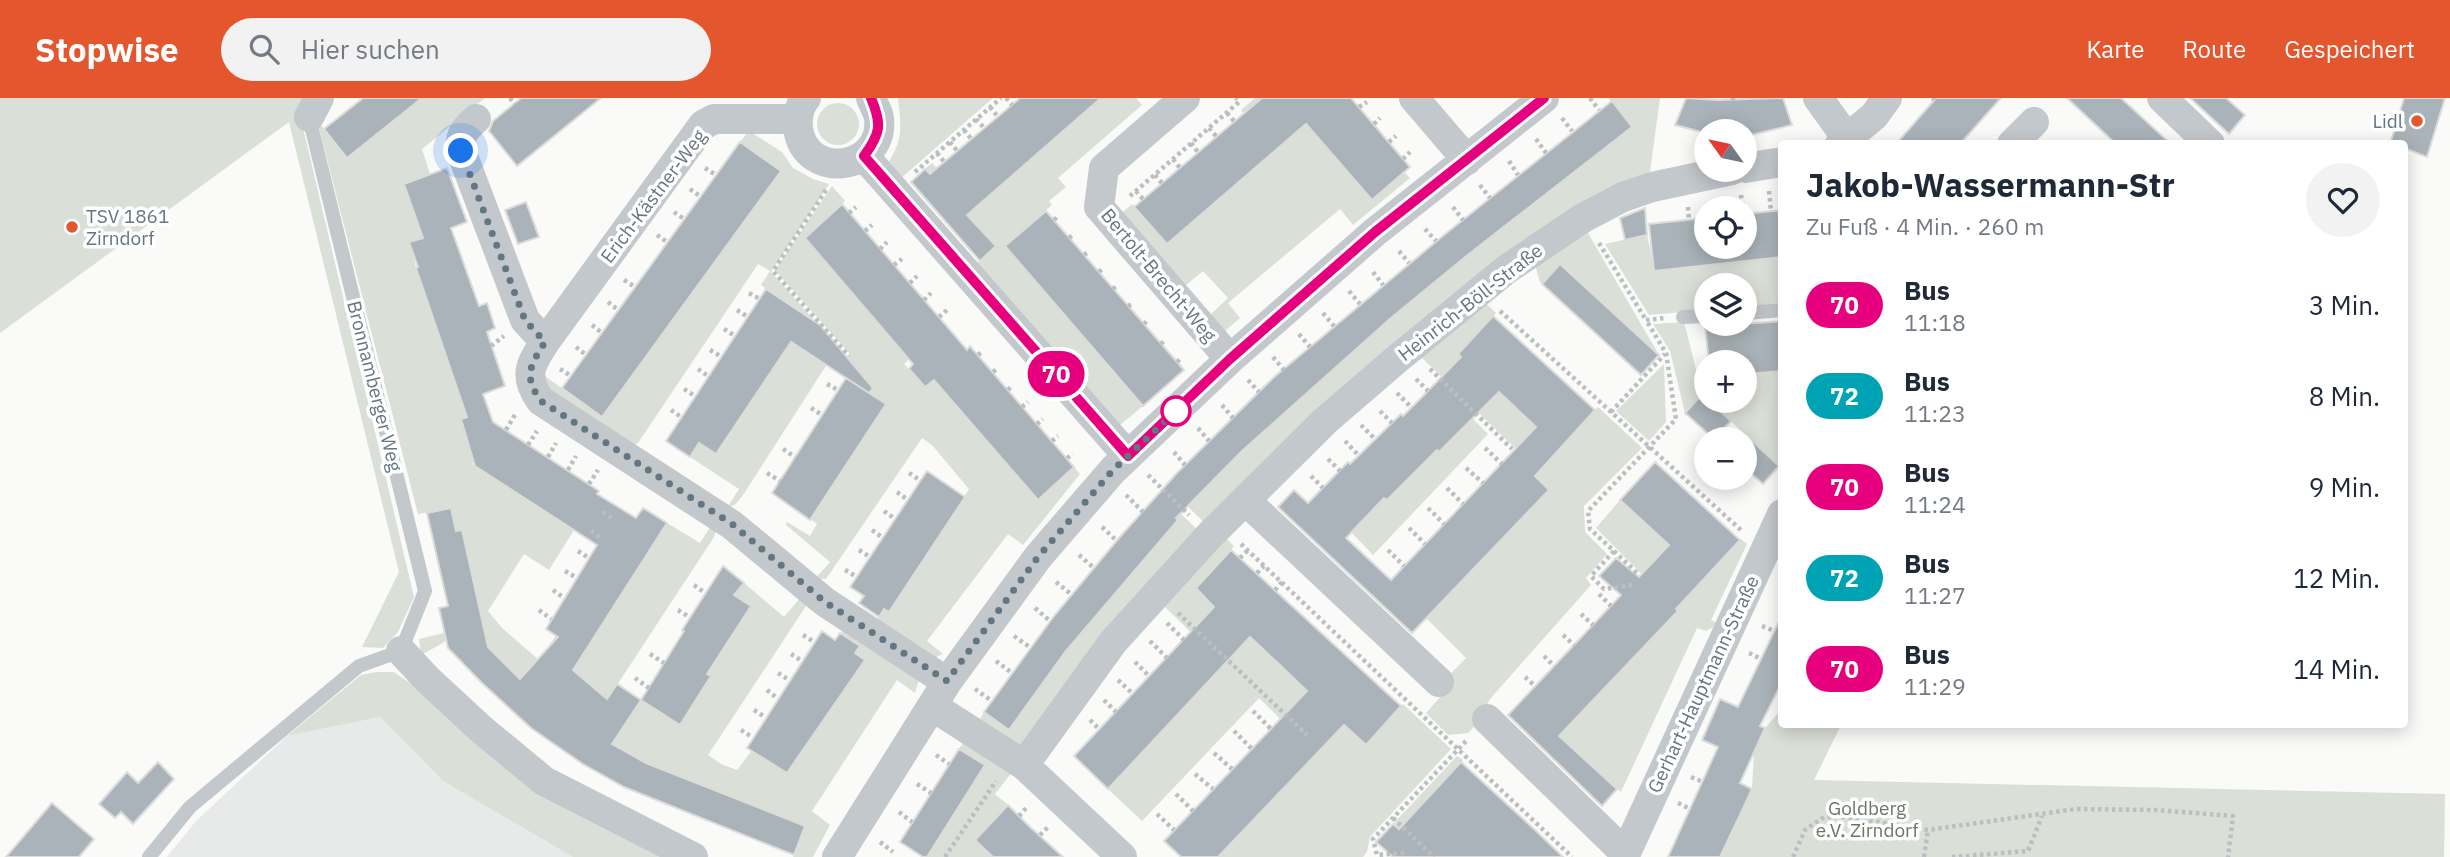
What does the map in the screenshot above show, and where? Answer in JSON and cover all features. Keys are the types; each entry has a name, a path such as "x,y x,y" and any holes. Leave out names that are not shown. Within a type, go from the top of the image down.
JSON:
{"street":[{"path":"802,108 799,138 810,154 828,163 847,164 864,156 877,138 879,117 871,98"},
{"name":"Bertolt-Brecht-Weg","path":"1185,98 1104,168 1100,207 1230,359"},
{"path":"1414,98 1468,160"},
{"path":"837,857 940,694 1038,557 1113,470 1134,461 1230,359 1375,232 1544,98"},
{"path":"1818,98 1845,140"},
{"path":"1848,140 1874,116 1887,98"},
{"path":"2162,98 2206,140"},
{"name":"Erich-Kästner-Weg","path":"802,108 714,119 703,125 545,342 533,361 529,376 532,389 541,401 732,524 940,694"},
{"path":"477,119 465,129 460,138 461,151 525,320 545,342"},
{"path":"2016,140 2034,122"},
{"path":"864,156 1134,461"},
{"path":"1757,166 1778,163"},
{"name":"Heinrich-Böll-Straße","path":"1018,761 1113,642 1215,530 1325,421 1409,348 1479,291 1583,218 1623,197 1652,187 1694,178"},
{"path":"1245,500 1439,682"},
{"name":"Gerhart-Hauptmann-Straße","path":"1487,719 1625,855 1778,522"},
{"path":"401,651 472,720 544,781 693,857"},
{"path":"940,694 1018,761 1122,857"}],"lane":[{"name":"Bronnamberger Weg","path":"314,108 425,591 401,651"},
{"path":"1757,312 1778,310"},
{"path":"1683,317 1694,317"},
{"path":"149,857 190,807 359,666 401,651"}],"path":[{"path":"510,98 515,104"},
{"path":"893,191 1001,98"},
{"path":"1006,98 1012,105"},
{"path":"1126,199 1239,102 1236,98"},
{"path":"1590,98 1599,110"},
{"path":"1359,107 1367,102"},
{"path":"990,107 998,117"},
{"path":"1227,113 1234,121"},
{"path":"1374,124 1380,118"},
{"path":"976,119 985,129"},
{"path":"1209,128 1216,136"},
{"path":"964,130 972,140"},
{"path":"1389,142 1395,136"},
{"path":"950,142 958,152"},
{"path":"1191,143 1198,152"},
{"path":"1403,159 1410,152"},
{"path":"937,153 945,163"},
{"path":"1173,159 1180,167"},
{"path":"1154,175 1162,183"},
{"path":"830,185 773,271 849,356"},
{"path":"1136,191 1143,199"},
{"path":"849,214 856,207"},
{"path":"1583,218 1666,353 1676,419 1588,511 1590,529 1638,574"},
{"path":"865,231 872,225"},
{"path":"880,249 887,242"},
{"path":"894,265 902,259"},
{"path":"910,283 917,276"},
{"path":"1479,291 1763,550"},
{"path":"749,293 760,299"},
{"path":"924,300 932,293"},
{"path":"737,310 748,317"},
{"path":"939,317 947,310"},
{"path":"1646,320 1683,317"},
{"path":"1503,325 1508,318"},
{"path":"724,329 735,336"},
{"path":"1519,340 1525,334"},
{"path":"1409,348 1512,449"},
{"path":"1536,356 1542,349"},
{"path":"710,350 722,357"},
{"path":"1611,412 1666,353"},
{"path":"1553,371 1559,365"},
{"path":"698,369 708,376"},
{"path":"1570,386 1576,380"},
{"path":"827,384 838,390"},
{"path":"1008,390 1013,385"},
{"path":"684,389 695,396"},
{"path":"1588,403 1594,397"},
{"path":"1023,407 1028,402"},
{"path":"811,408 822,415"},
{"path":"671,410 681,417"},
{"path":"1037,424 1043,419"},
{"path":"1052,441 1058,436"},
{"path":"1485,448 1502,464"},
{"path":"783,449 795,457"},
{"path":"1068,458 1073,454"},
{"path":"1134,461 1215,530 1248,550 1499,788 1557,847 1572,857"},
{"path":"1665,471 1670,465"},
{"path":"1466,468 1483,483"},
{"path":"767,473 780,481"},
{"path":"909,473 920,481"},
{"path":"1681,485 1685,480"},
{"path":"1119,488 1143,512"},
{"path":"1447,488 1463,504"},
{"path":"897,492 908,500"},
{"path":"1698,501 1703,496"},
{"path":"1428,508 1444,524"},
{"path":"884,511 895,519"},
{"path":"603,512 615,520"},
{"path":"1715,517 1720,512"},
{"path":"1732,532 1737,526"},
{"path":"1409,528 1425,544"},
{"path":"872,530 883,538"},
{"path":"591,531 602,539"},
{"path":"859,550 870,557"},
{"path":"1240,558 1248,550"},
{"path":"1388,550 1404,566"},
{"path":"578,551 589,558"},
{"path":"1614,551 1591,576 1604,589 1632,585"},
{"path":"1077,553 1094,568"},
{"path":"1257,573 1265,566"},
{"path":"845,570 857,577"},
{"path":"565,571 577,578"},
{"path":"1275,590 1282,582"},
{"path":"694,585 705,593"},
{"path":"553,590 564,598"},
{"path":"1157,593 1307,735"},
{"path":"1599,594 1611,606"},
{"path":"1291,605 1298,598"},
{"path":"539,610 551,619"},
{"path":"678,610 690,617"},
{"path":"1309,621 1315,614"},
{"path":"1581,614 1593,625"},
{"path":"1325,636 1331,629"},
{"path":"803,635 814,642"},
{"path":"1563,635 1574,645"},
{"path":"1342,652 1349,646"},
{"path":"650,654 664,663"},
{"path":"791,654 802,661"},
{"path":"1544,656 1554,666"},
{"path":"1360,668 1366,662"},
{"path":"778,673 789,680"},
{"path":"1376,684 1382,677"},
{"path":"1525,677 1535,686"},
{"path":"635,678 649,688"},
{"path":"767,690 777,698"},
{"path":"1394,700 1399,694"},
{"path":"754,710 765,717"},
{"path":"1253,711 1272,729"},
{"path":"1404,853 1377,855 1373,839 1487,719"},
{"path":"741,730 752,737"},
{"path":"1234,731 1252,749"},
{"path":"1214,753 1232,769"},
{"path":"945,857 1018,761"},
{"path":"1472,772 1476,767"},
{"path":"1195,774 1213,789"},
{"path":"1494,793 1499,788"},
{"path":"1176,794 1193,811"},
{"path":"1793,857 1805,830 1824,817 1846,817 1928,830 2076,810 2156,810 2232,816 2228,857"},
{"path":"1157,814 1174,830"},
{"path":"1952,857 2028,851 2043,815"},
{"path":"1393,818 1434,857"},
{"path":"1924,857 1928,830"}],"shaded area":[{"path":"380,717 443,781 573,857 167,857 195,822 287,736"}],"green space":[{"name":"TSV 1861 Zirndorf","path":"0,98 304,98 300,115 414,597 398,632 383,648 362,647 399,572 289,122 0,333"},
{"path":"421,98 485,98 422,149 430,174 404,184 423,238 410,242 416,268 467,417 461,419 465,432 497,425 472,464 574,530 549,570 524,554 488,611 502,628 569,686 579,674 548,647 556,636 621,593 667,523 700,543 712,524 717,527 714,537 602,708 626,724 641,700 680,725 691,664 704,644 721,654 751,606 734,595 744,583 784,617 801,597 808,603 708,755 721,764 737,770 845,628 919,679 915,693 897,680 812,811 830,825 813,857 793,857 805,826 646,763 617,747 536,692 464,622 443,643 421,655 419,639 448,632 477,599 462,531 456,531 451,508 418,514 317,120 348,158"},
{"path":"898,98 993,98 900,179 887,164 899,140"},
{"path":"1101,98 1136,98 1142,105 1058,178 1066,187 1049,201 1052,205 1005,246 1143,406 1120,425 977,263 995,246 925,169 932,163 974,208"},
{"path":"1255,98 1284,98 1371,200 1404,172 1410,178 1353,225 1340,209 1228,303 1240,318 1225,331 1210,315 1228,298 1203,271 1185,286 1121,214 1132,204 1167,244 1275,150 1241,110"},
{"path":"1608,98 1660,98 1650,172 1586,203 1208,526 1165,485 1173,476 1196,497 1353,351 1463,259 1631,126"},
{"path":"838,103 853,109 859,124 853,139 838,145 823,139 817,124 823,109"},
{"path":"749,131 782,152 793,168 829,184 771,272 838,347 745,492 736,504 727,508 739,489 690,457 699,443 717,454 808,317 761,285 770,271 758,264 638,443 631,446 556,398 542,374 602,417 683,306 667,278 692,294 780,171 740,142"},
{"path":"832,186 845,201 805,238 909,359 904,364 925,387 934,380 1037,500 1074,467 1080,474 1023,545 1008,534 927,641 943,654 934,658 876,622 884,609 889,612 969,489 932,445 922,438 826,579 815,579 830,562 786,525 787,522 810,536 817,524 810,519 842,470 803,445 814,427 854,452 886,404 838,372 850,354 775,270"},
{"path":"1588,233 1659,355 1561,264 1542,284 1540,282 1534,261 1552,256"},
{"path":"1647,235 1655,271 1778,257 1778,303 1757,306 1757,273 1694,273 1694,311 1649,315 1605,244"},
{"path":"1481,299 1496,313 1458,354 1560,448 1598,407 1642,448 1584,506 1585,532 1607,554 1586,578 1591,585 1490,699 1473,728 1468,733 1448,735 1426,713 1440,697 1434,691 1466,658 1426,618 1516,449 1416,352"},
{"path":"1684,322 1694,361 1694,403 1685,413 1670,351 1653,324"},
{"path":"1664,364 1666,422 1649,441 1616,411"},
{"path":"1778,371 1778,465 1757,446 1757,427 1737,427 1722,413 1757,413 1757,373"},
{"path":"1472,418 1488,434 1373,555 1351,532 1384,498 1387,500"},
{"path":"1159,493 1202,534 1026,745 1013,748 977,724 984,712 1009,730"},
{"path":"1620,500 1705,578 1741,539 1747,544 1711,620 1719,624 1706,631 1697,628 1621,792 1560,736 1678,611 1596,528"},
{"path":"1221,534 1234,546 1197,588 1213,604 1365,744 1403,704 1451,749 1370,837 1367,852 1363,857 1218,857 1316,754 1259,698 1142,821 1108,789 1224,665 1159,601"},
{"path":"394,672 666,857 573,857 443,781 380,717 287,736 361,675"},
{"name":"Goldberg e.V. Zirndorf","path":"1778,713 1778,728 1840,728 1814,780 2445,794 2444,857 1720,857 1752,789 1754,752 1765,728"},
{"path":"965,740 1013,771 995,794 1008,805 975,840 993,857 927,857 984,765 959,749"},
{"path":"1457,756 1463,760 1426,801 1429,857 1393,824"}],"building":[{"path":"363,98 422,98 347,158 324,129"},
{"path":"521,98 601,98 517,166 489,131 493,121"},
{"path":"1020,98 1101,98 967,215 996,246 980,261 911,182 925,169 930,174"},
{"path":"1262,98 1351,98 1410,167 1372,200 1306,124 1167,244 1134,207"},
{"path":"1686,98 1783,98 1792,125 1757,134 1757,119 1694,119 1694,130 1675,125"},
{"path":"1936,98 2001,98 1964,140 1899,140"},
{"path":"2067,98 2121,98 2167,140 2112,140"},
{"path":"2190,98 2226,98 2245,115 2229,134"},
{"name":"Lidl","path":"2404,98 2445,98 2427,157 2408,150 2408,140 2391,140"},
{"path":"1612,101 1632,127 1391,318 1242,451 1176,518 1178,520 1065,652 1009,730 984,712 1054,616 1119,538 1177,473 1273,378 1444,235"},
{"path":"740,142 781,171 602,417 562,388"},
{"path":"447,168 467,222 451,228 479,306 487,303 495,328 487,332 505,386 483,394 493,422 636,518 643,508 667,523 573,670 607,699 617,684 641,700 612,744 646,763 805,826 794,855 624,787 583,764 531,728 448,648 439,608 448,606 427,513 451,508 456,531 462,530 488,647 520,679 558,637 546,629 597,545 475,466 461,419 467,417 409,242 423,238 404,184"},
{"path":"526,202 539,237 518,244 505,210"},
{"path":"842,204 967,350 970,346 1074,467 1038,500 934,380 925,387 909,369 913,364 805,238"},
{"path":"1645,208 1647,235 1625,240 1620,218"},
{"path":"1778,210 1778,257 1654,271 1649,224 1694,219 1694,259 1757,259 1757,213"},
{"path":"1046,211 1184,370 1143,406 1005,246"},
{"path":"1560,264 1659,355 1641,375 1542,284"},
{"path":"766,289 820,325 873,388 869,393 791,342 716,454 699,443 690,457 666,441"},
{"path":"1493,316 1595,410 1535,476 1549,490 1412,633 1278,507 1294,490 1308,503 1348,462 1350,464 1401,414 1403,416 1461,357 1458,354","holes":["1499,392 1536,427 1391,580 1346,538 1384,498 1387,500"]},
{"path":"1778,321 1778,371 1757,373 1757,350 1708,350 1706,336 1757,336 1757,323"},
{"path":"846,378 886,404 810,520 772,493"},
{"path":"1694,403 1694,413 1722,413 1731,421 1725,427 1701,427 1685,413"},
{"path":"1757,445 1778,465 1763,484 1757,479"},
{"path":"1655,462 1740,540 1676,609 1678,611 1559,736 1617,789 1602,806 1508,715 1621,595 1599,576 1616,558 1639,577 1669,545 1620,500"},
{"path":"927,471 965,497 889,612 884,609 879,617 859,603 864,596 850,587"},
{"path":"1231,550 1401,706 1366,745 1344,725 1218,857 1181,857 1164,841 1307,691 1282,667 1250,637 1108,789 1074,756 1214,607 1196,588"},
{"path":"723,566 744,583 734,595 751,606 707,674 711,676 680,725 641,700"},
{"path":"1778,623 1778,690 1760,726 1765,728 1740,783 1752,789 1740,815 1720,857 1668,857 1718,747 1702,740 1720,699 1738,707"},
{"path":"822,631 835,640 840,633 860,646 855,653 865,660 787,773 747,748"},
{"path":"959,749 985,765 927,857 923,857 900,842"},
{"path":"158,762 174,779 133,824 121,812 115,818 99,804 127,772 138,783"},
{"path":"1461,762 1563,857 1393,857 1376,842 1393,824 1399,829"},
{"path":"52,803 94,839 79,857 6,857"},
{"path":"1008,805 1063,857 993,857 975,840"}],"bus line":[{"name":"70","path":"871,98 879,117 877,138 864,156 1128,456 1230,359 1375,232 1544,98"}],"place":[{"name":"Lidl","path":"2417,121"},
{"name":"TSV 1861 Zirndorf","path":"72,227"}],"route":[{"path":"461,151 525,320 545,342 533,361 529,376 532,389 541,401 732,524 825,602 947,681 1038,557 1113,470 1176,411"}]}
